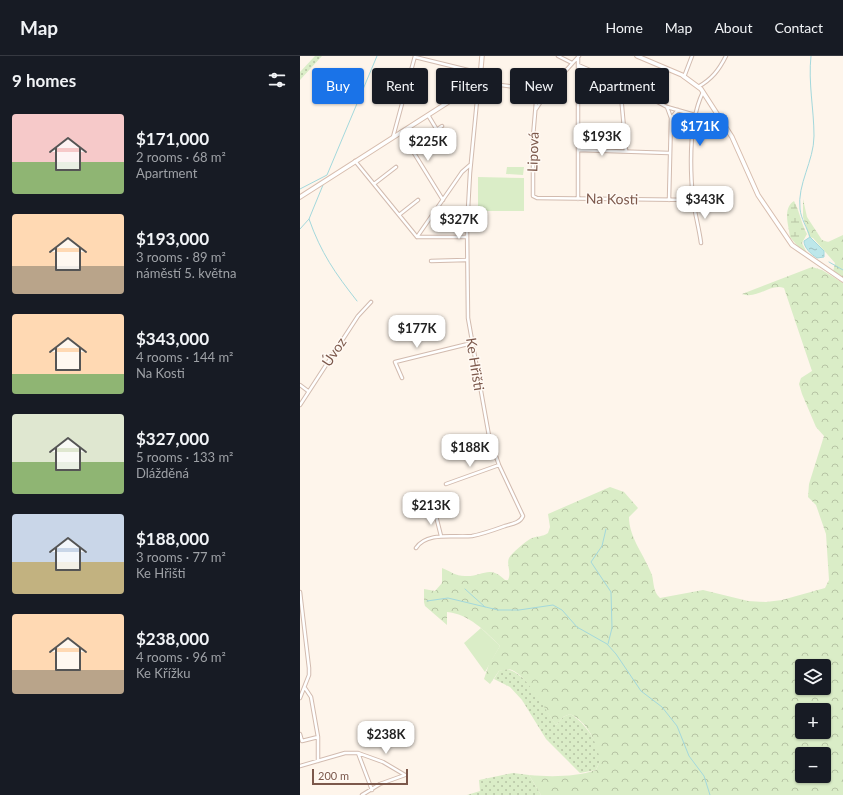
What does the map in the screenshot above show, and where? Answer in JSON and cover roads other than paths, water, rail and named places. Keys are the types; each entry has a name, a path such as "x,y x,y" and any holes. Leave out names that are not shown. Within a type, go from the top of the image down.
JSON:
{"street":[{"path":"393,138 415,56 461,68"},
{"path":"481,68 482,56"},
{"path":"558,56 572,63"},
{"path":"637,56 684,77 698,86 732,137 758,195 792,245 843,280"},
{"path":"684,77 692,56"},
{"path":"698,86 709,81 719,69 726,56"},
{"path":"567,69 578,57"},
{"path":"578,57 578,199"},
{"path":"578,65 585,68"},
{"path":"701,243 693,200 692,153 695,114 703,92"},
{"path":"300,197 444,104"},
{"name":"Ke Hřišti","path":"416,548 425,540 441,536 474,536 520,520 523,516 499,465 485,420 472,343 467,299 467,237 471,165 475,138 477,104"},
{"name":"Lipová","path":"532,195 533,137 536,104"},
{"path":"535,110 539,104"},
{"path":"622,104 626,150"},
{"path":"661,104 695,114"},
{"path":"667,107 671,118 668,200"},
{"path":"671,118 678,110"},
{"path":"428,114 437,130"},
{"path":"426,137 442,126"},
{"path":"401,132 443,200"},
{"path":"578,142 625,140"},
{"path":"578,150 626,150 630,153 669,153"},
{"path":"355,161 417,237"},
{"path":"417,237 462,172 471,165"},
{"path":"374,184 396,167"},
{"name":"Na Kosti","path":"532,195 537,198 693,200"},
{"path":"399,215 418,200"},
{"path":"417,237 467,237"},
{"path":"432,261 466,260"},
{"name":"Úvoz","path":"300,405 358,316 371,302"},
{"path":"402,378 395,362 472,343"},
{"path":"300,385 308,391"},
{"path":"446,484 499,465"},
{"path":"435,512 441,536"},
{"path":"300,592 309,668 305,688 300,698"},
{"path":"305,688 311,697 318,737 318,761"},
{"path":"300,734 302,741 318,737"},
{"path":"300,766 345,753 358,753 384,762 405,775 380,784 362,795"},
{"path":"358,753 372,790"}],"water":[{"path":"810,237 824,251 824,257 817,258 810,253 804,244 804,241"}],"waterway":[{"path":"300,189 327,175 377,56"},
{"path":"810,237 800,209 800,200 814,136 810,76 811,56"},
{"path":"323,185 309,219 318,242 329,262 357,301"},
{"path":"300,229 309,219"},
{"path":"829,262 843,270"},
{"path":"606,529 602,546 591,562 611,592 612,628 608,644"},
{"path":"465,589 485,607"},
{"path":"427,601 448,598 498,610 519,610 553,605 562,610 577,627 607,644 616,654 641,691 662,707 677,726 689,756 704,776 710,795"}]}
